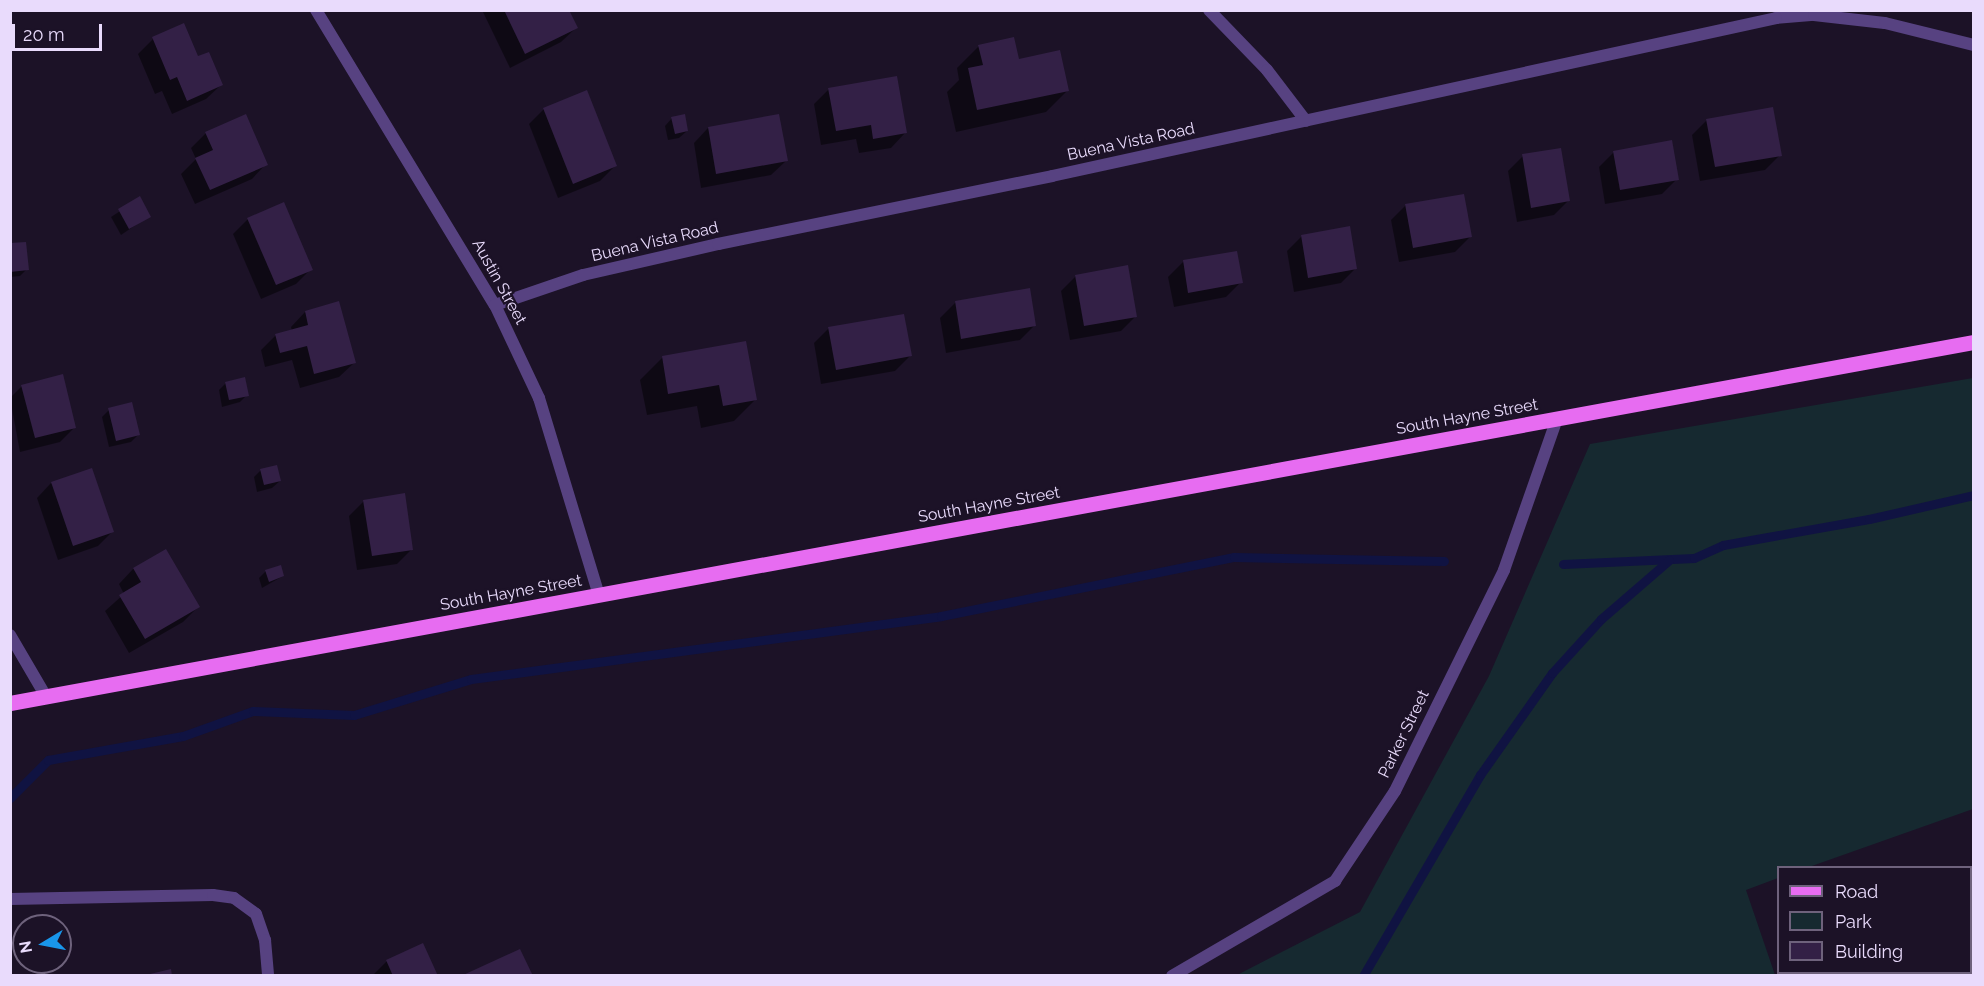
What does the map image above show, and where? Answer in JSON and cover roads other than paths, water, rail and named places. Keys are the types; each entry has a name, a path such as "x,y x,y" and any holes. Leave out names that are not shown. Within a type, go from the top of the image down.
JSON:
{"main road":[{"name":"South Hayne Street","path":"10,703 1974,342"}],"street":[{"name":"Austin Street","path":"316,10 495,305 539,398 599,595"},
{"path":"1209,10 1267,70 1306,121"},
{"name":"Buena Vista Road","path":"495,305 583,275 1776,18 1814,15 1885,23 1974,45"},
{"name":"Parker Street","path":"1172,975 1335,881 1395,791 1504,570 1557,419"},
{"path":"10,635 45,695"},
{"path":"10,899 213,895 234,898 256,914 266,940 268,975"}],"waterway":[{"path":"1563,564 1694,558 1723,545 1869,519 1974,495"},
{"path":"10,798 48,760 183,736 253,711 354,715 471,679 941,616 1234,557 1444,561"},
{"path":"1363,976 1480,775 1552,673 1601,619 1669,560"}]}
